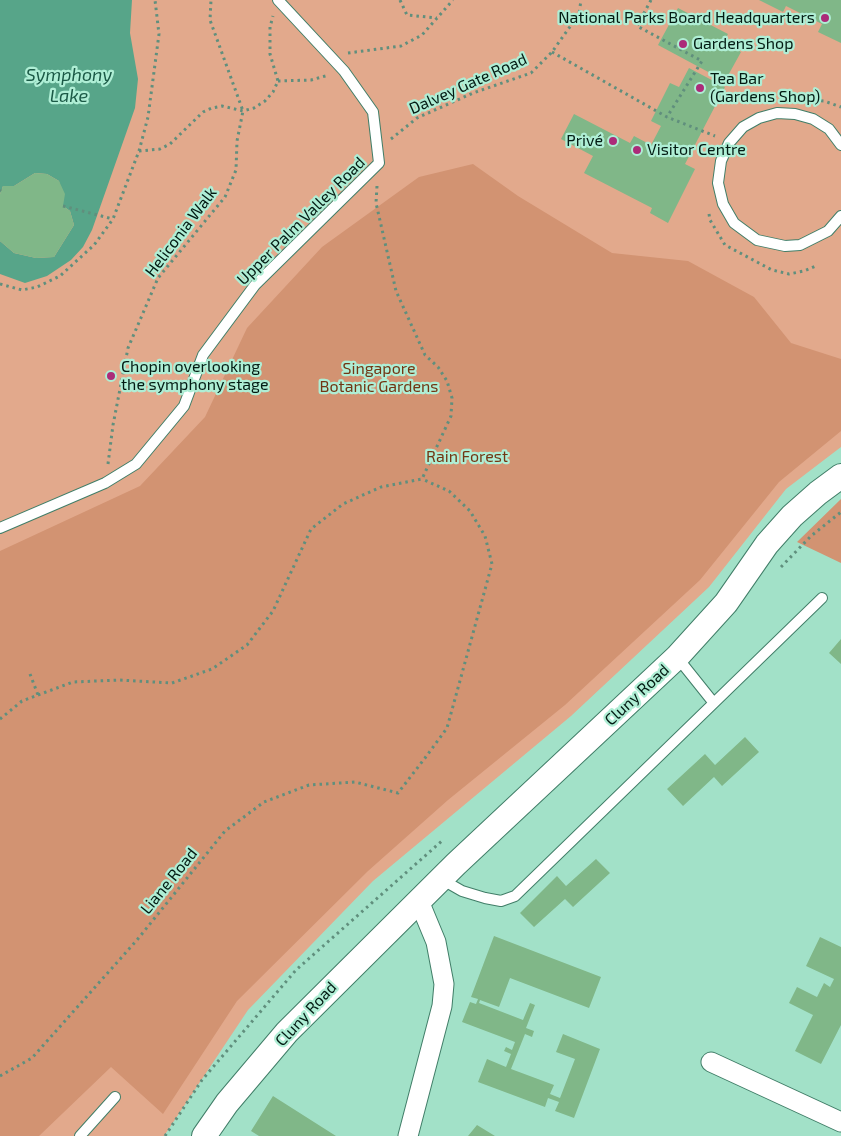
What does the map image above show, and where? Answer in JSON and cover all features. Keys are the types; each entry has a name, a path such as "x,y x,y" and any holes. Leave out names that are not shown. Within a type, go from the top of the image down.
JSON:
{"street":[{"name":"Cluny Road","path":"204,1136 227,1103 287,1032 441,879 677,657 726,603 767,544 792,516 841,476"},
{"path":"408,1136 442,1006 444,984 442,961 419,901"},
{"path":"711,1062 841,1122"}],"lane":[{"name":"Upper Palm Valley Road","path":"0,528 105,484 136,464 184,406 203,354 255,285 379,163 373,112 344,71 278,0"},
{"path":"841,145 829,129 813,119 795,114 777,113 759,118 743,127 729,143 720,160 718,183 723,204 734,223 757,240 785,246 800,245 828,232 841,216"},
{"path":"441,879 462,891 486,898 501,901 515,896 822,598"},
{"path":"677,657 713,702"},
{"path":"80,1136 115,1097"}],"path":[{"path":"0,284 22,290 37,287 60,276 94,245 113,219 139,151 148,117 159,34 155,0"},
{"path":"211,0 210,20 243,111"},
{"path":"139,151 160,149 170,144 203,112 212,108 222,106 243,111 265,102 273,92 278,81 270,54 270,27 278,0"},
{"path":"400,0 407,15 438,18"},
{"path":"330,55 401,46 422,35 453,0"},
{"name":"Dalvey Gate Road","path":"422,479 451,416 452,398 447,381 438,366 425,355 396,292 376,203 379,163 386,143 417,118 473,93 531,73 552,52 579,14 581,0"},
{"path":"651,0 637,26 702,61 667,118"},
{"path":"552,52 667,118 729,143"},
{"path":"278,81 311,80 344,71"},
{"path":"800,99 824,101 841,107"},
{"name":"Heliconia Walk","path":"105,484 112,424 128,348 158,278 226,197 236,170 237,141 243,111"},
{"path":"62,206 113,219"},
{"path":"709,211 710,220 725,245 772,270 789,274 804,271 818,265"},
{"path":"0,719 22,701 73,682 120,680 172,682 212,669 247,644 273,611 310,530 351,500 381,487 422,479"},
{"name":"Liane Road","path":"0,1076 32,1058 137,940 225,831 264,802 308,785 355,782 398,793 446,728 492,564 485,536 470,511 449,491 422,479"},
{"path":"30,674 38,695"},
{"path":"164,1136 202,1080 296,970 443,840"}],"green space":[{"name":"Rain Forest","path":"0,0 841,0 841,447 786,489 709,587 571,716 373,881 248,1010 164,1136 0,1136"},
{"name":"Rain Forest","path":"473,164 518,196 612,253 688,261 754,297 791,343 841,359 841,431 779,482 700,580 565,705 448,800 368,871 237,1001 163,1114 111,1067 39,1136 0,1136 0,551 140,486 205,417 247,328 322,247 419,177"},
{"path":"841,499 841,563 797,542"}],"water":[{"name":"Symphony Lake","path":"0,0 132,0 130,33 138,79 135,108 92,230 83,247 71,260 47,276 25,283 0,274 0,241 14,253 36,258 54,257 74,225 70,211 63,206 59,181 47,174 35,173 14,186 3,186 0,194"}],"building":[{"name":"National Parks Board Headquarters","path":"759,0 841,0 841,43 818,32 822,24 786,6 783,12"},
{"path":"678,8 728,34 723,42 741,52 725,81 658,45"},
{"name":"Visitor Centre","path":"689,68 725,87 685,164 695,169 668,223 650,213 652,208 584,173 593,156 561,139 574,114 630,143 634,136 651,145 661,126 651,121 670,83 679,87"},
{"path":"35,173 47,174 59,181 65,194 63,206 70,211 74,225 54,257 36,258 14,253 0,241 0,194 3,186 14,186"},
{"path":"841,639 841,664 829,653"},
{"path":"745,737 759,752 722,786 714,777 683,806 667,789 705,754 715,765"},
{"path":"596,859 610,873 573,907 565,899 534,927 520,913 557,876 566,886"},
{"path":"494,936 601,977 589,1008 510,978 499,1007 480,1000 479,1003 523,1020 530,1003 535,1005 526,1028 534,1031 532,1037 525,1034 511,1069 554,1085 550,1094 560,1098 575,1059 556,1052 563,1034 600,1049 574,1118 555,1111 559,1102 548,1098 545,1107 478,1082 487,1059 506,1067 511,1054 504,1051 506,1047 512,1050 515,1042 462,1022 470,1002 476,1004 478,999 471,997"},
{"path":"820,937 841,947 841,1025 821,1064 795,1051 813,1015 789,1003 797,987 817,997 824,983 830,987 834,979 806,966"},
{"path":"273,1096 336,1136 259,1136 251,1131"},
{"path":"477,1125 495,1136 468,1136"}],"place":[{"name":"National Parks Board Headquarters","path":"825,18"},
{"name":"Gardens Shop","path":"683,44"},
{"name":"Tea Bar (Gardens Shop)","path":"700,88"},
{"name":"Privé","path":"613,141"},
{"name":"Visitor Centre","path":"637,150"},
{"name":"Chopin overlooking the symphony stage","path":"111,376"}],"park label":[{"name":"Singapore Botanic Gardens","path":"379,378"}]}
